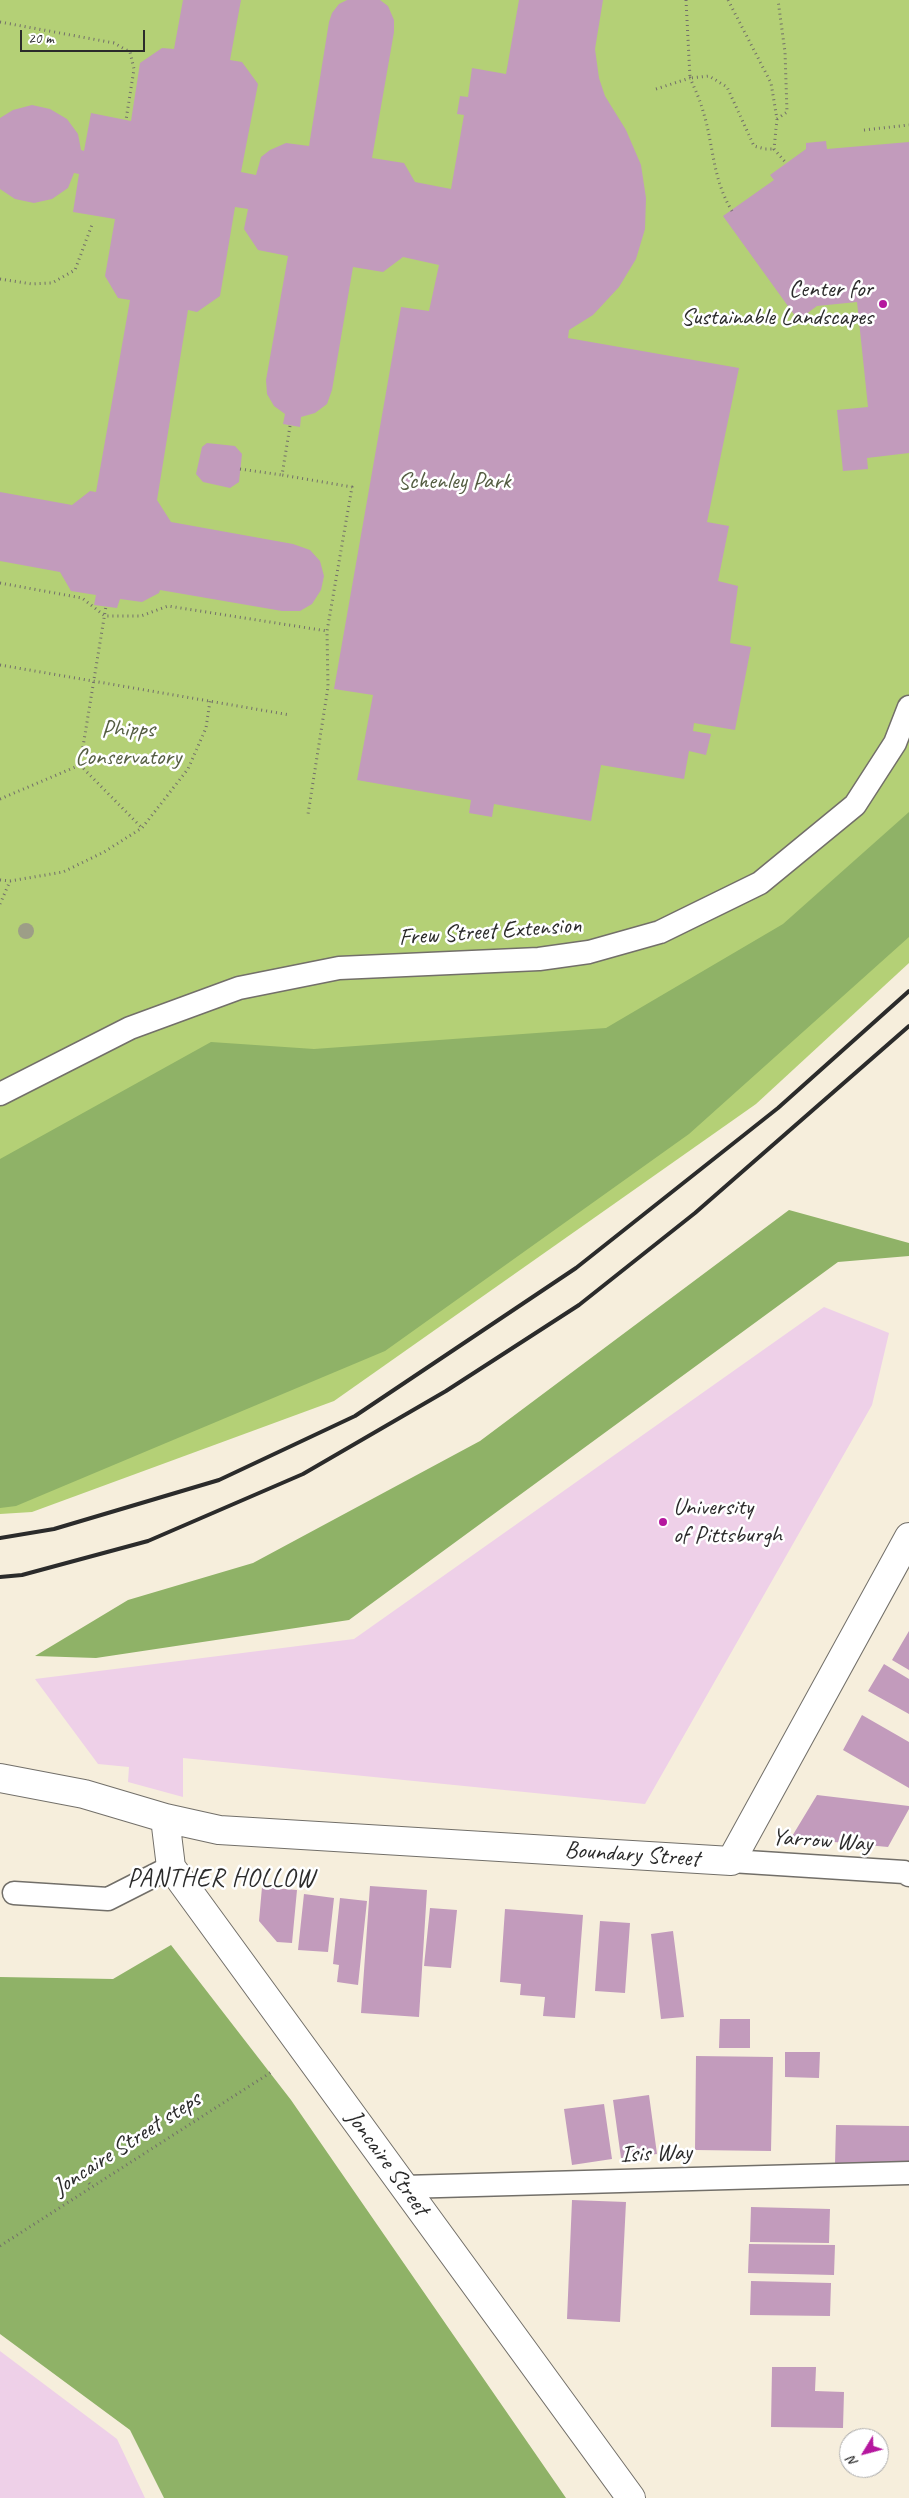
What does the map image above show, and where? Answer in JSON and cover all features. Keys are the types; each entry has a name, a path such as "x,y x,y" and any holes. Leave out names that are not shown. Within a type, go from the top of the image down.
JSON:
{"street":[{"name":"Boundary Street","path":"0,1778 84,1794 164,1818 219,1830 731,1861 908,1541"},
{"name":"Joncaire Street","path":"164,1818 171,1867 631,2498"}],"lane":[{"name":"Frew Street Extension","path":"0,1094 130,1028 239,988 339,968 539,959 588,952 660,932 760,883 855,805 895,743 909,707"},
{"name":"Yarrow Way","path":"731,1861 904,1872 909,1875"},
{"path":"14,1893 108,1899 171,1867"},
{"name":"Isis Way","path":"404,2187 909,2173"}],"path":[{"path":"686,0 690,78 704,111 714,168 724,198 732,211"},
{"path":"728,0 771,83 777,119 774,149 787,164"},
{"path":"777,119 787,112 785,52 778,0"},
{"path":"0,22 114,43 130,52 134,69 126,120"},
{"path":"656,89 690,78 709,76 727,86 754,146 765,150 774,149"},
{"path":"864,130 909,125"},
{"path":"0,278 32,284 52,283 75,270 93,222"},
{"path":"282,475 290,426"},
{"path":"240,468 352,487 326,632 328,687 308,814"},
{"path":"0,583 82,598 105,616 141,616 168,606 326,632"},
{"path":"80,765 106,606"},
{"path":"0,665 290,715"},
{"path":"0,880 10,881 63,872 104,852 142,828 188,769 206,728 210,701"},
{"path":"0,799 80,765"},
{"path":"80,765 142,828"},
{"path":"0,904 10,881"},
{"name":"Joncaire Street steps","path":"0,2246 273,2071"},
{"path":"80,2171 92,2187"}],"shaded area":[{"name":"University of Pittsburgh","path":"824,1307 889,1333 872,1405 645,1804 183,1758 183,1797 128,1782 129,1767 98,1764 35,1679 354,1639"},
{"path":"0,2351 117,2439 145,2498 0,2498"}],"green space":[{"name":"Schenley Park","path":"0,0 909,0 909,963 756,1104 334,1401 32,1512 0,1514"},
{"path":"909,812 909,937 689,1134 385,1351 16,1506 0,1508 0,1159 211,1042 314,1049 606,1028 783,924"},
{"path":"789,1210 909,1243 909,1256 838,1262 349,1620 96,1658 35,1656 128,1600 253,1563 480,1441"},
{"path":"171,1945 291,2100 566,2498 164,2498 130,2430 0,2334 0,1977 113,1979"}],"building":[{"path":"183,0 241,0 230,60 242,62 258,84 241,172 256,175 261,157 270,150 286,143 309,146 332,13 339,4 347,0 380,0 388,6 394,20 394,32 372,158 404,163 415,182 451,189 464,115 457,114 460,96 468,97 472,68 506,74 519,0 603,0 595,49 599,78 605,96 626,130 641,165 646,198 645,229 636,259 619,287 593,315 569,330 568,338 739,368 707,522 729,526 718,581 738,586 730,643 751,647 735,730 694,723 693,731 711,734 706,755 689,751 684,779 601,765 591,821 494,804 492,817 469,813 471,800 357,780 373,695 334,689 401,307 429,311 439,265 403,257 383,272 353,267 332,390 327,404 315,413 301,417 300,427 283,424 285,414 274,406 267,394 266,380 288,256 258,250 244,229 248,209 235,207 220,296 197,312 188,310 157,500 171,522 293,544 310,550 320,561 324,576 321,590 312,604 300,611 282,611 160,590 159,593 142,602 120,599 117,608 94,605 96,595 71,591 60,572 0,561 0,492 72,505 90,491 96,492 130,300 118,298 105,276 115,219 73,212 79,174 74,173 68,188 52,199 34,203 15,199 0,189 0,118 13,110 32,105 50,109 67,119 78,134 81,150 84,151 91,113 131,121 140,63 162,48 174,49"},
{"name":"Center for Sustainable Landscapes","path":"826,141 827,149 909,142 909,453 867,458 868,469 843,471 837,410 868,407 857,302 817,306 798,320 723,216 774,180 770,175 806,149 806,143"},
{"path":"207,443 235,446 242,454 239,482 230,488 203,482 196,474 202,447"},
{"path":"909,1631 909,1670 892,1660"},
{"path":"884,1664 909,1679 909,1714 868,1691"},
{"path":"862,1715 909,1742 909,1788 843,1750"},
{"path":"817,1795 909,1806 909,1809 888,1847 791,1838"},
{"path":"370,1886 427,1890 419,2017 361,2013"},
{"path":"262,1887 297,1890 292,1943 277,1942 259,1921"},
{"path":"304,1894 334,1898 328,1952 298,1950"},
{"path":"340,1898 367,1901 358,1985 337,1982 339,1965 333,1964"},
{"path":"430,1908 457,1910 451,1968 424,1966"},
{"path":"505,1909 583,1915 575,2018 543,2016 545,1997 520,1995 521,1984 500,1982"},
{"path":"600,1921 630,1923 625,1993 595,1991"},
{"path":"673,1931 684,2017 661,2019 651,1934"},
{"path":"720,2019 750,2019 750,2048 719,2048"},
{"path":"785,2052 820,2052 819,2078 785,2077"},
{"path":"696,2056 773,2057 771,2151 695,2150"},
{"path":"649,2095 657,2154 621,2158 613,2100"},
{"path":"604,2104 612,2159 572,2165 564,2109"},
{"path":"836,2125 909,2126 909,2165 835,2164"},
{"path":"572,2200 626,2202 620,2322 567,2319"},
{"path":"751,2207 830,2209 829,2243 750,2242"},
{"path":"749,2244 835,2245 834,2275 748,2273"},
{"path":"751,2281 831,2283 830,2316 750,2315"},
{"path":"772,2367 816,2367 815,2391 844,2392 843,2428 771,2427"}],"railway":[{"path":"0,1538 54,1529 219,1480 355,1416 576,1268 778,1108 909,991"},
{"path":"0,1577 22,1575 148,1541 303,1474 446,1391 579,1305 695,1213 909,1026"}],"place":[{"name":"Center for Sustainable Landscapes","path":"883,304"},
{"name":"University of Pittsburgh","path":"663,1522"}],"district":[{"name":"PANTHER HOLLOW","path":"221,1879"}],"park label":[{"name":"Phipps Conservatory","path":"128,744"}]}
